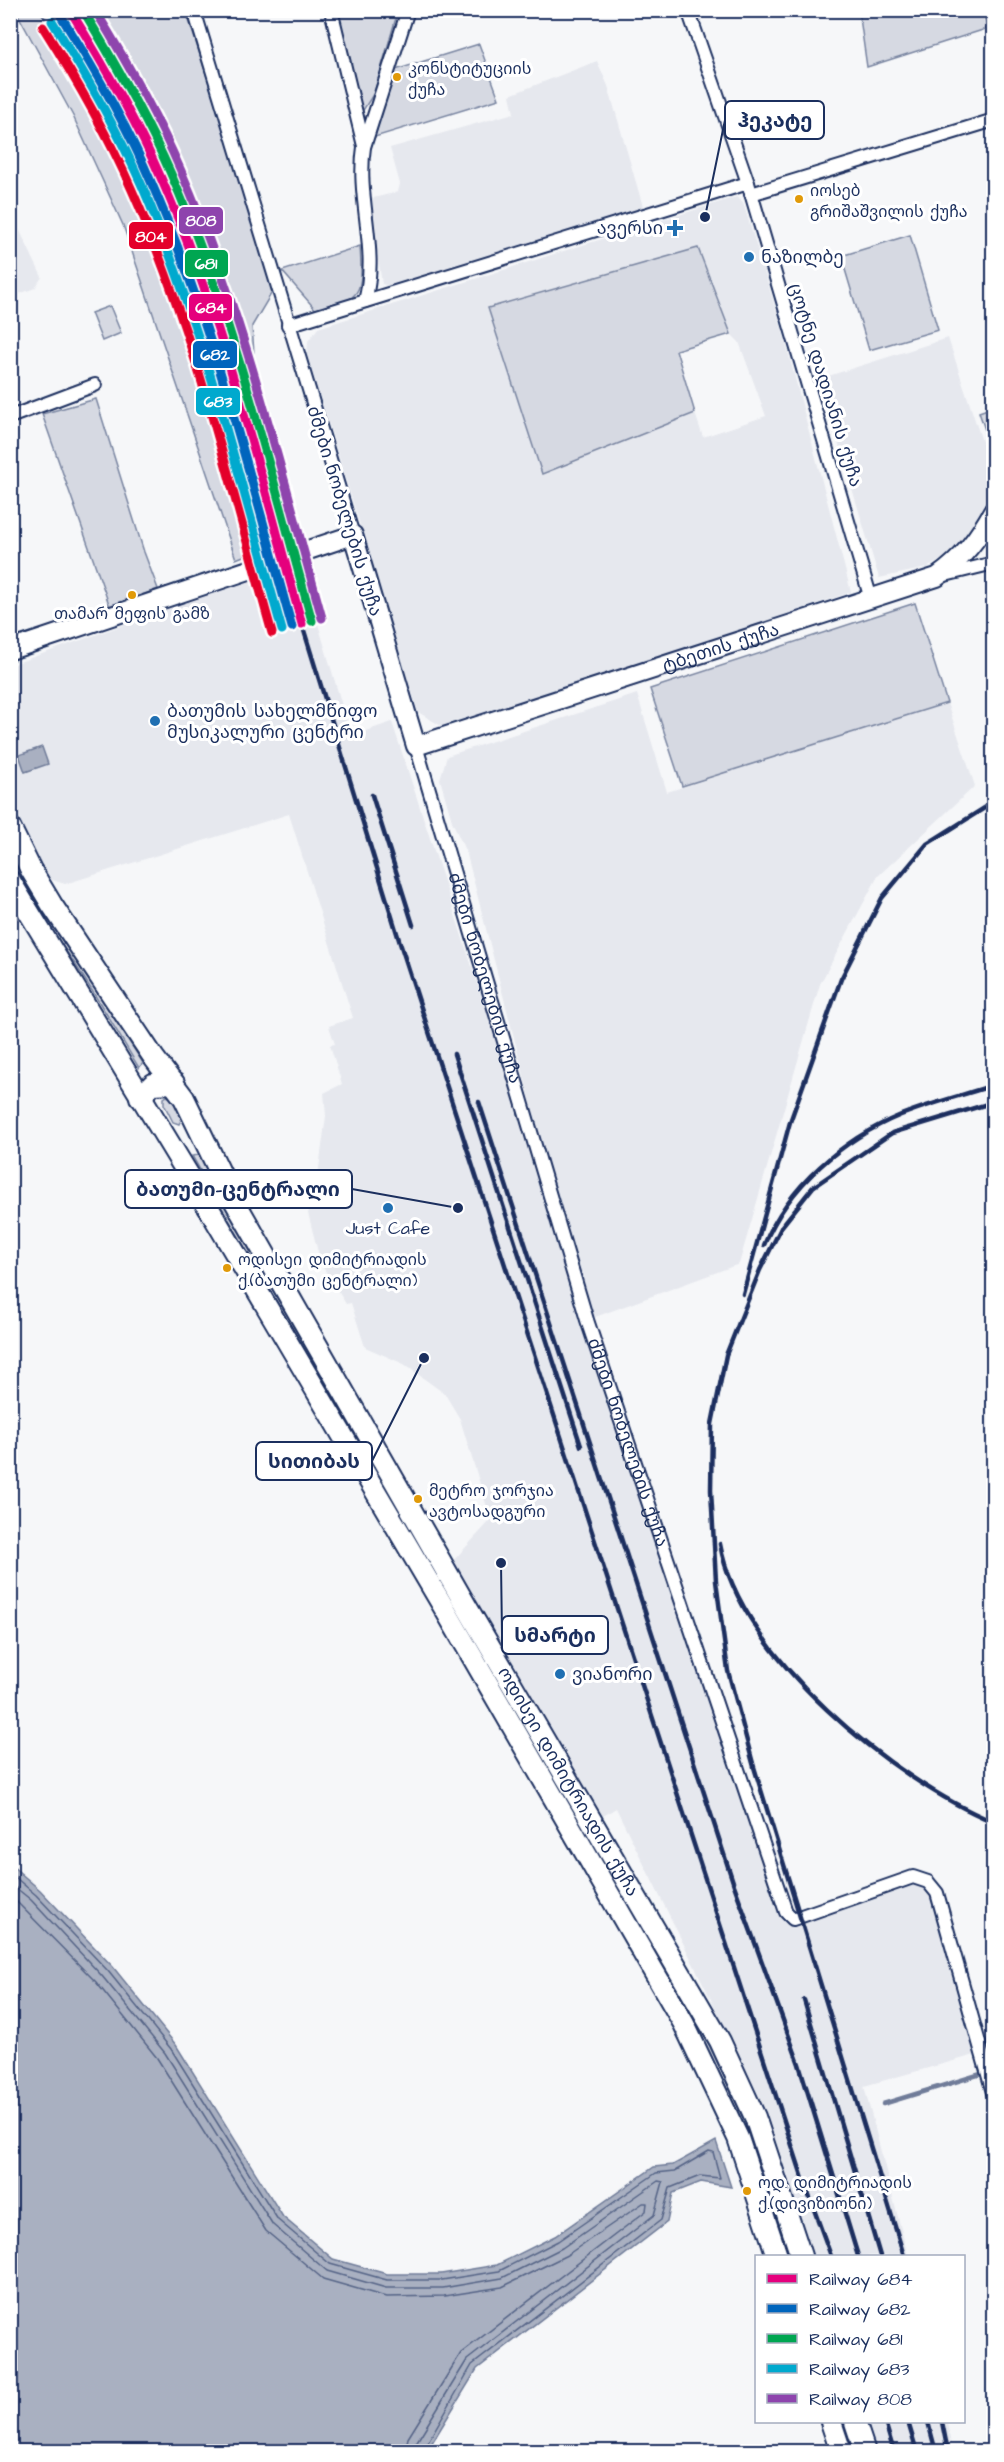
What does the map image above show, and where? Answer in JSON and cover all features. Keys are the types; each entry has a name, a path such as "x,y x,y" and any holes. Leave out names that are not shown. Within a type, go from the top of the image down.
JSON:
{"main road":[{"path":"10,827 31,870 52,905 154,1058 174,1083"},
{"path":"10,881 141,1096 153,1084 174,1083"},
{"name":"ოდისეი დიმიტრიადის ქუჩა","path":"174,1083 201,1131 228,1188 380,1456 720,2041 755,2116 801,2255"},
{"name":"ოდისეი დიმიტრიადის ქუჩა","path":"141,1096 443,1606 684,2024 738,2138 777,2255"},
{"path":"168,1140 189,1140 201,1131"},
{"path":"832,2423 841,2451"},
{"path":"856,2423 865,2451"}],"street":[{"name":"ძმები ნობელების ქუჩა","path":"194,10 587,1320 786,1912 792,1919 913,1877 928,1882 938,1893 993,2096"},
{"path":"331,10 364,147"},
{"path":"365,301 370,282 371,259 361,166 364,147 408,10"},
{"name":"ცოტნე დადიანის ქუჩა","path":"688,10 749,188 871,599"},
{"path":"990,10 993,20"},
{"path":"288,325 749,188 993,120"},
{"path":"10,417 95,385"},
{"name":"ტბეთის ქუჩა","path":"416,746 937,577 958,562 976,542 993,510"},
{"path":"10,650 352,535"},
{"path":"937,577 993,563"}],"shaded area":[{"path":"16,11 40,11 91,87 142,186 204,347 256,551 236,559 123,225 73,116"},
{"path":"40,11 88,11 112,46 198,228 234,339 351,736 392,722 583,1306 467,855 452,821 440,779 447,756 637,694 667,792 947,703 975,786 878,876 820,984 739,1264 587,1320 793,1919 913,1877 928,1882 982,2053 864,2086 908,2255 810,2255 760,2098 616,1808 600,1818 453,1561 491,1520 460,1419 445,1394 404,1364 365,1347 351,1303 346,1304 321,1264 308,1213 315,1198 326,1116 324,1093 342,1084 330,1045 335,1044 329,1026 353,1018 289,814 65,884 52,880 36,862 11,815 11,665 263,575 204,347 142,186 91,87"},
{"path":"88,11 186,11 274,289 252,326 254,353 242,354 234,339 189,212 154,128 112,48"},
{"path":"336,11 398,11 374,93 360,115"},
{"path":"859,11 983,11 989,28 867,67"},
{"path":"479,44 499,99 375,137 392,71"},
{"path":"597,61 608,86 644,210 397,288 382,284 369,199 398,192 400,184 390,148 514,113 510,95"},
{"path":"736,197 743,202 783,332 851,592 603,678 443,727 418,712 307,355 308,341 318,328","holes":["698,248 731,334 739,342 766,416 703,437 695,413 542,474"]},
{"path":"10,210 42,277 35,288 11,297"},
{"path":"910,235 938,330 869,350 841,256"},
{"path":"360,246 361,274 357,292 351,298 332,306 316,310 282,271"},
{"path":"698,248 731,334 676,350 695,413 542,474 488,308"},
{"path":"110,306 121,333 102,341 91,313"},
{"path":"948,338 994,478 993,499 978,527 954,552 927,568 879,578 819,379"},
{"path":"96,399 144,552 158,589 110,607 42,414"},
{"path":"994,407 993,454 979,412"},
{"path":"915,603 947,703 682,786 650,689"},
{"path":"10,856 143,1063 139,1068 80,972 25,894 12,868"},
{"path":"167,1096 173,1099 183,1116 179,1124 173,1122 164,1104 164,1098"},
{"path":"199,1155 700,2025 749,2131 790,2255 786,2255 745,2133 696,2026 192,1156"},
{"path":"865,2423 947,2423 952,2451 875,2451"}],"water":[{"path":"42,747 48,764 25,772 19,755"},
{"path":"11,1865 40,1890 113,1967 176,2045 283,2217 333,2259 387,2274 441,2274 497,2265 555,2236 654,2167 673,2165 716,2141 731,2187 701,2182 673,2193 667,2222 477,2369 427,2451 11,2451"}],"waterway":[{"path":"883,2104 994,2070"}],"railway":[{"path":"302,624 400,943 804,2182 831,2255"},
{"path":"372,795 413,925"},
{"path":"743,1294 790,1122 841,979 882,898 927,844 994,802"},
{"path":"454,1054 581,1446"},
{"path":"764,1245 774,1223 803,1184 838,1151 858,1137 901,1115 994,1085"},
{"path":"479,1102 734,1885 799,2064 858,2255"},
{"path":"904,2255 754,1767 728,1671 716,1581 711,1490 712,1424 726,1355 760,1270 782,1226 813,1187 892,1133 994,1102"},
{"path":"720,1544 733,1586 757,1629 789,1670 827,1710 869,1746 912,1777 954,1803 994,1822"},
{"path":"804,2000 880,2255"},
{"path":"885,2423 894,2452"},
{"path":"908,2423 917,2452"},
{"path":"928,2423 936,2452"},
{"path":"942,2423 948,2452"}],"rail line":[{"name":"684","path":"70,10 141,135 161,178 204,287 256,455 302,624"},
{"name":"681","path":"83,10 151,132 171,174 214,284 266,452 312,621"},
{"name":"808","path":"95,10 152,109 181,171 224,280 276,449 322,618"},
{"name":"682","path":"61,16 121,119 174,238 230,403 292,627"},
{"name":"683","path":"52,21 123,145 165,242 220,406 282,630"}],"transit line":[{"name":"804","path":"43,27 102,127 132,190 175,298 210,409 272,633"}],"place":[{"name":"კონსტიტუციის ქუჩა","path":"397,77"},
{"name":"იოსებ გრიშაშვილის ქუჩა","path":"799,199"},
{"name":"ჰეკატე","path":"705,217"},
{"name":"ავერსი","path":"675,228"},
{"name":"ნაზილბე","path":"749,257"},
{"name":"თამარ მეფის გამზ","path":"132,595"},
{"name":"ბათუმის სახელმწიფო მუსიკალური ცენტრი","path":"155,721"},
{"name":"Just Cafe","path":"388,1208"},
{"name":"ბათუმი-ცენტრალი","path":"458,1208"},
{"name":"ოდისეი დიმიტრიადის ქ.(ბათუმი ცენტრალი)","path":"227,1268"},
{"name":"სითიბას","path":"424,1358"},
{"name":"მეტრო ჯორჯია ავტოსადგური","path":"418,1499"},
{"name":"სმარტი","path":"501,1563"},
{"name":"ვიანორი","path":"560,1674"},
{"name":"ოდ. დიმიტრიადის ქ.(დივიზიონი)","path":"747,2191"}]}
